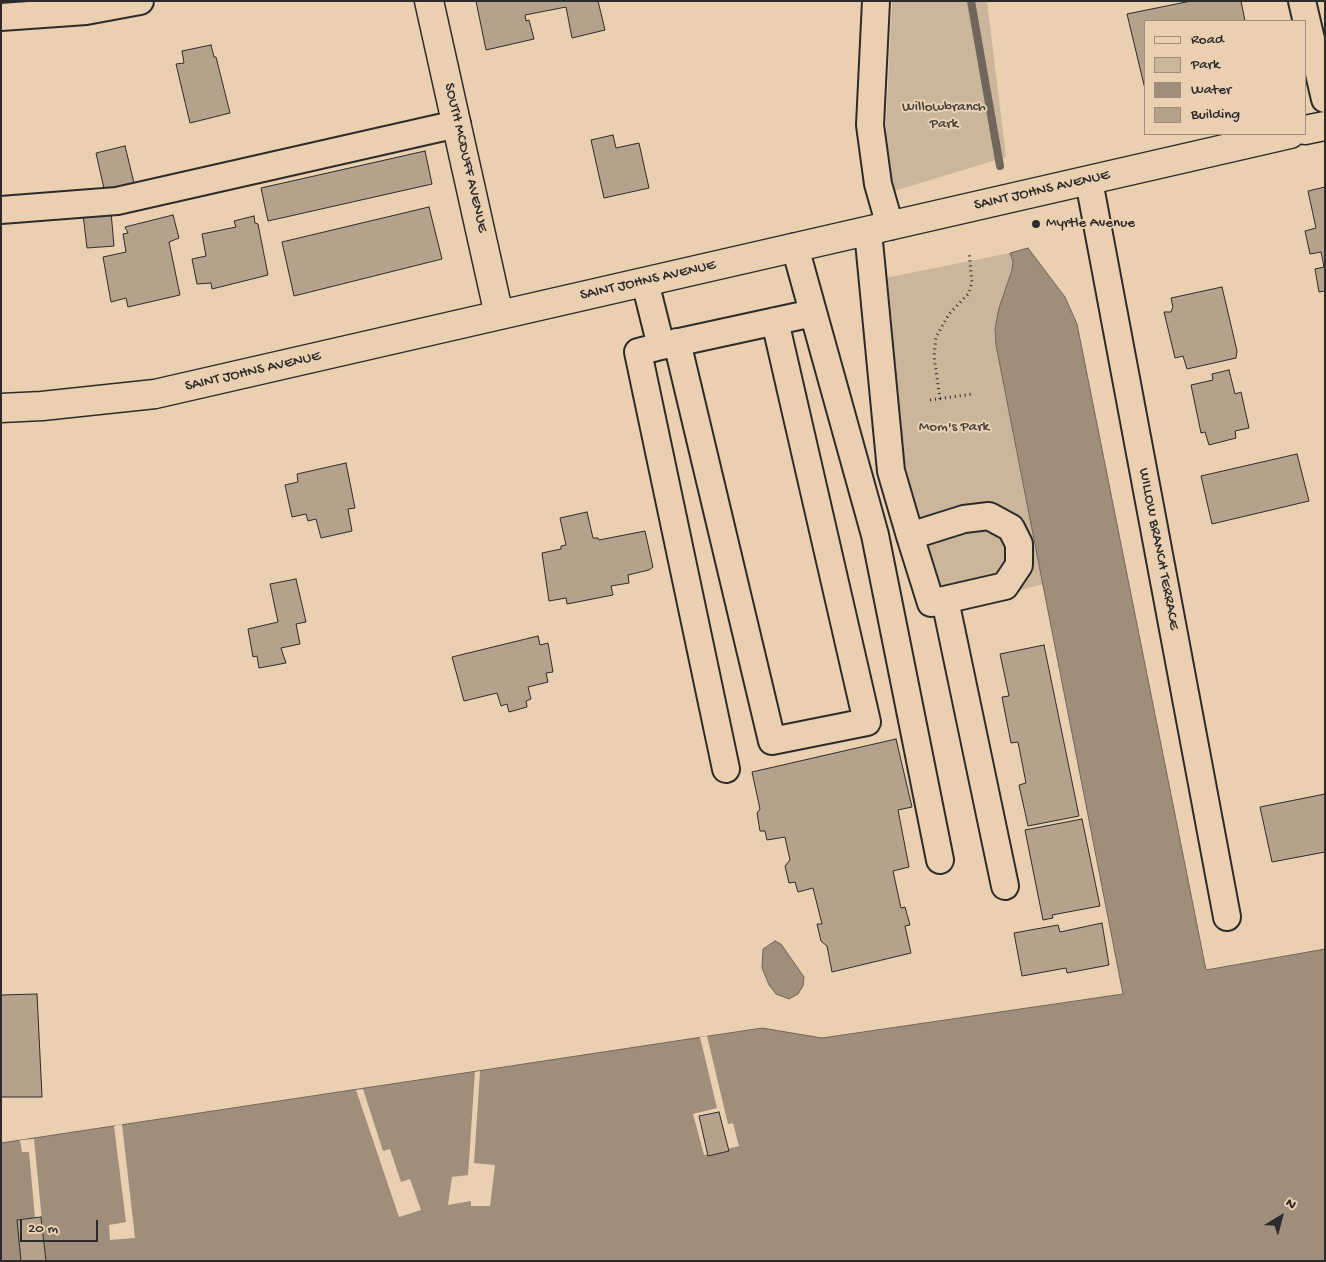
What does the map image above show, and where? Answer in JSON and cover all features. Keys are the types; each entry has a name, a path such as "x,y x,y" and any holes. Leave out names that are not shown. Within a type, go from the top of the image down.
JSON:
{"main road":[{"name":"SOUTH MCDUFF AVENUE","path":"429,1 500,315"},
{"path":"1306,130 1325,126"},
{"name":"SAINT JOHNS AVENUE","path":"1,408 42,406 155,394 1286,135"}],"street":[{"path":"1,17 86,11 140,1"},
{"path":"876,1 870,125 878,184 891,471 910,536 931,603 1005,586 1019,565 1018,544 1011,528 989,516 964,518 910,536"},
{"path":"1302,1 1325,98"},
{"path":"1,210 117,201 457,124"},
{"name":"WILLOW BRANCH TERRACE","path":"1089,181 1227,917"},
{"path":"795,248 875,535 940,860"},
{"path":"645,282 669,344 731,569 772,741 867,722 775,321"},
{"path":"726,769 638,352 813,313"},
{"path":"945,600 1004,886"}],"path":[{"path":"940,399 934,356 936,337 949,314 969,293 972,282 969,252"},
{"path":"930,400 973,394"}],"green space":[{"name":"Willowbranch Park","path":"892,1 987,1 1006,157 894,191 890,175 886,124"},
{"name":"Mom's Park","path":"1010,253 1013,262 1012,270 999,308 995,329 996,345 1043,584 943,612 923,532 909,492 897,437 885,278"}],"water":[{"path":"1028,248 1065,297 1077,324 1206,970 1325,949 1325,1261 1,1261 1,1143 762,1028 822,1038 1123,994 996,345 995,329 999,308 1012,270 1013,262 1010,253"},
{"path":"775,941 781,944 804,977 803,986 798,994 789,999 776,994 769,985 762,968 763,949"}],"pier":[{"path":"707,1036 728,1124 733,1123 739,1146 704,1155 693,1114 717,1108 700,1037"},
{"path":"480,1071 474,1163 495,1165 490,1206 471,1206 471,1201 448,1205 452,1177 468,1175 475,1072"},
{"path":"363,1089 383,1151 390,1149 401,1182 410,1179 421,1210 399,1217 356,1090"},
{"path":"122,1124 135,1238 110,1240 109,1225 126,1222 114,1126"},
{"path":"34,1139 46,1261 21,1261 17,1220 35,1218 29,1152 22,1152 20,1140"}],"building":[{"path":"476,1 598,1 605,30 572,38 566,7 525,15 526,21 529,20 534,39 486,50"},
{"path":"1191,1 1241,1 1245,20 1144,20 1144,85 1127,14"},
{"path":"211,45 214,57 216,57 230,113 190,123 176,64 184,63 182,51"},
{"path":"613,135 616,148 639,143 649,188 604,198 591,140"},
{"path":"125,146 135,187 105,193 96,153"},
{"path":"425,151 432,184 268,221 261,188"},
{"path":"1325,187 1325,291 1319,292 1315,269 1324,267 1321,252 1310,254 1305,231 1316,228 1308,191"},
{"path":"429,207 442,259 294,296 282,242"},
{"path":"111,212 114,246 87,248 83,214"},
{"path":"173,215 179,238 169,242 180,295 128,307 126,298 111,302 103,257 126,252 123,234 128,233 125,227"},
{"path":"254,216 255,223 258,224 268,275 212,289 211,283 197,284 192,259 206,256 202,234 236,227 234,221"},
{"path":"1222,287 1237,351 1236,358 1187,369 1183,356 1175,358 1164,312 1171,312 1173,307 1171,298"},
{"path":"1229,370 1235,394 1241,392 1249,428 1235,431 1236,438 1209,445 1205,432 1201,433 1191,385 1213,380 1212,374"},
{"path":"1297,454 1309,501 1212,524 1201,476"},
{"path":"346,463 355,508 348,509 352,531 321,538 316,519 308,521 306,514 292,517 285,485 298,482 297,474"},
{"path":"587,512 593,538 598,538 599,540 645,531 653,567 649,570 628,575 629,583 611,586 613,595 567,604 566,598 549,601 542,553 561,549 561,546 566,545 560,518"},
{"path":"296,579 306,622 296,624 300,644 281,648 286,663 259,668 257,656 253,657 248,629 278,622 270,584"},
{"path":"538,636 540,645 548,643 553,672 546,673 548,682 528,687 531,699 526,701 527,707 509,712 507,704 501,706 497,693 464,701 452,657"},
{"path":"1044,645 1079,816 1028,826 1019,785 1026,783 1018,742 1011,743 1002,697 1009,696 1000,654"},
{"path":"896,739 912,807 898,810 909,867 893,871 901,908 905,907 910,925 905,926 911,953 832,972 827,946 821,941 817,924 822,924 813,888 798,892 795,882 789,883 785,866 790,860 785,837 767,840 765,831 760,831 757,813 760,809 752,772"},
{"path":"1325,794 1325,852 1272,862 1260,807"},
{"path":"1082,819 1100,906 1052,915 1053,918 1043,920 1025,830"},
{"path":"1102,923 1109,965 1067,973 1066,968 1022,976 1014,933 1058,925 1060,932"},
{"path":"37,994 42,1097 1,1097 1,995"},
{"path":"719,1112 729,1151 708,1156 699,1116"},
{"path":"41,1217 46,1261 21,1261 17,1220"}],"waterway":[{"path":"971,1 1000,166"}],"place":[{"name":"Myrtle Avenue","path":"1036,224"}]}
